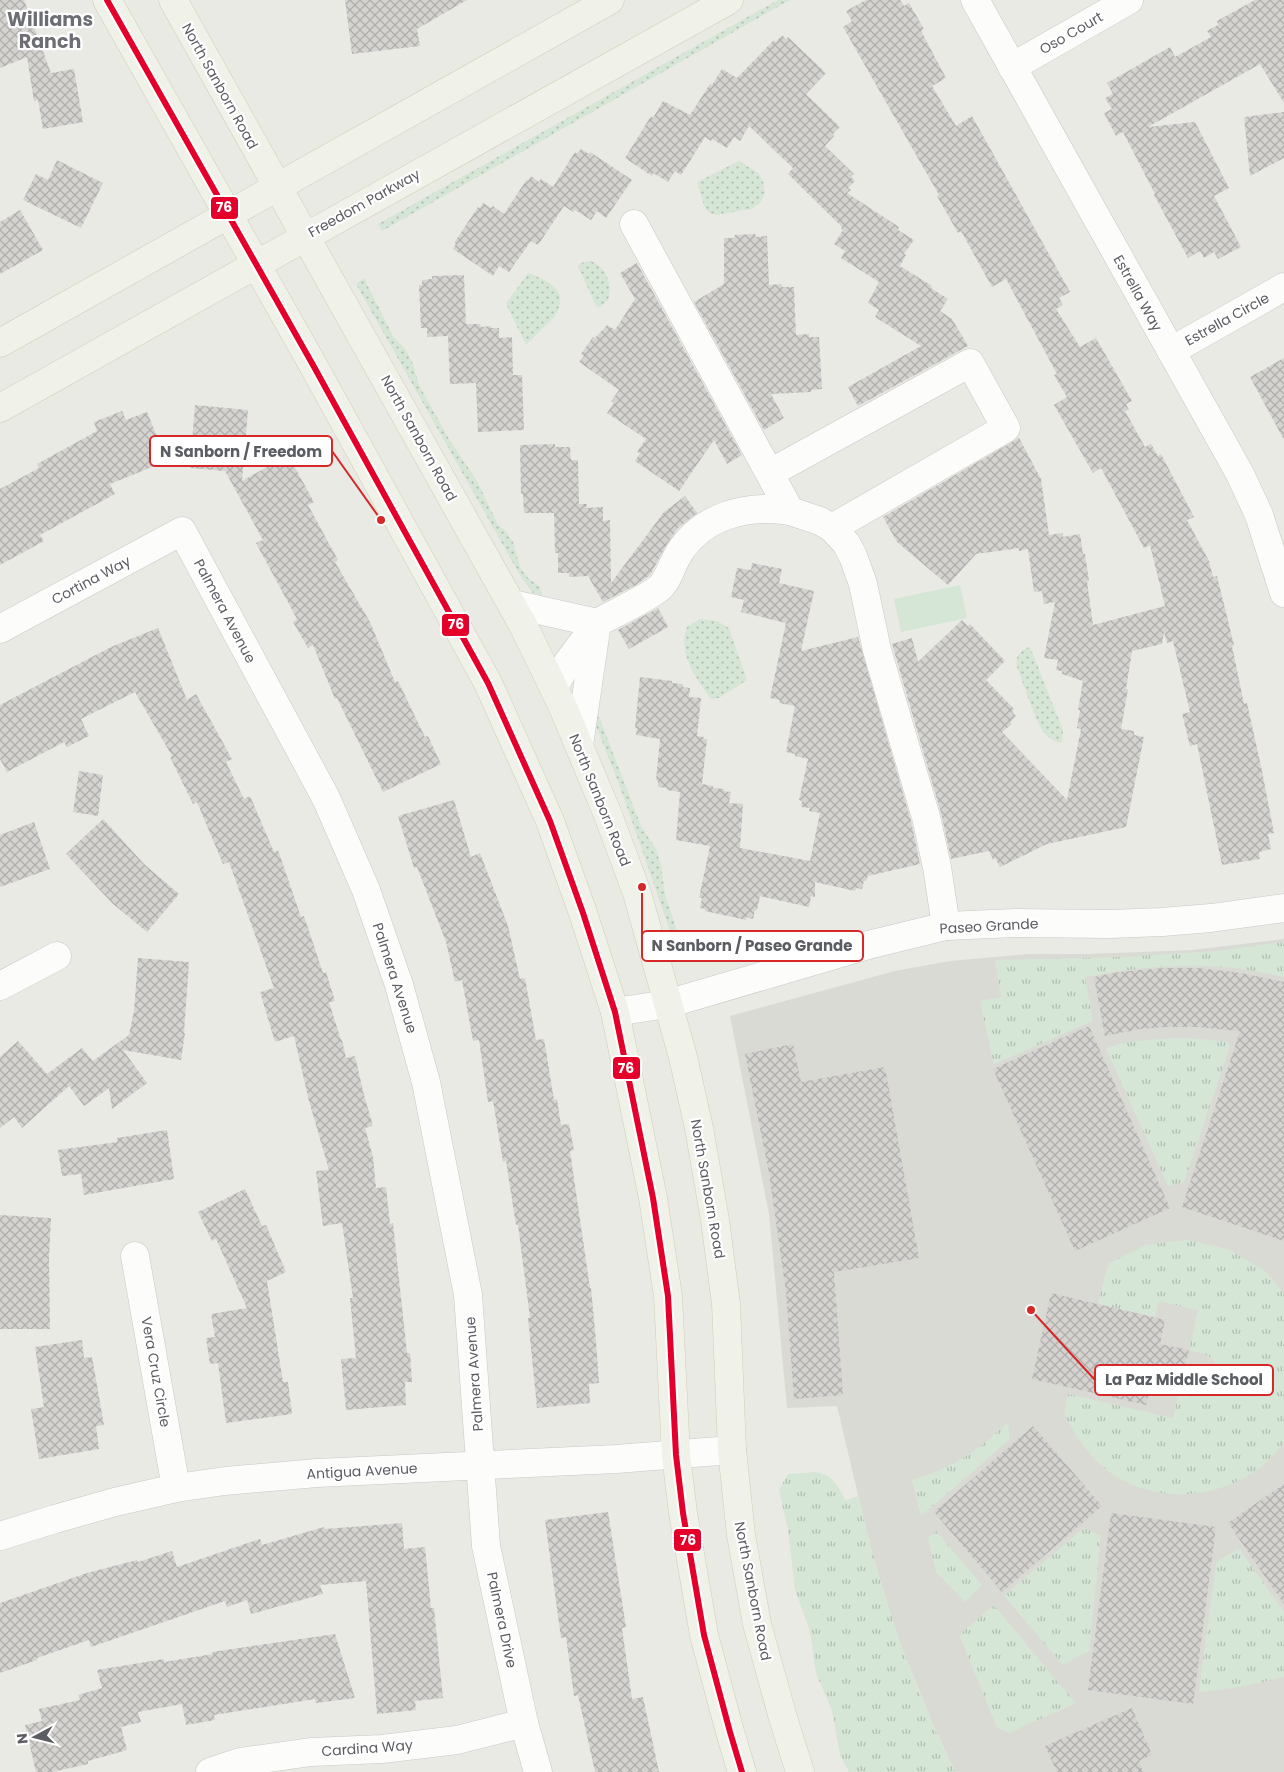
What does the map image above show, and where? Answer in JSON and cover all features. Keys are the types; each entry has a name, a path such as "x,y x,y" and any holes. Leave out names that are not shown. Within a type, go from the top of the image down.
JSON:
{"main road":[{"path":"107,0 336,407 488,683 550,821 584,912 615,1012 653,1198 668,1296 676,1455 684,1522 704,1635 742,1772"},
{"name":"North Sanborn Road","path":"173,0 512,604 554,687 608,815 637,893 683,1057 697,1119 715,1220 726,1304 732,1450 741,1535 757,1624 772,1682 800,1772"},
{"path":"0,343 610,0"},
{"name":"Freedom Parkway","path":"0,408 728,0"}],"street":[{"name":"Estrella Way","path":"975,0 1240,474 1259,515 1284,593"},
{"name":"Oso Court","path":"1012,67 1129,0"},
{"path":"634,224 790,511"},
{"name":"Estrella Circle","path":"1171,351 1284,287"},
{"path":"770,473 970,364 1006,428 832,528"},
{"path":"554,687 568,662 597,623 658,589 679,553 692,536 708,525 728,515 748,509 773,508 790,511 820,521 832,528 846,543 863,584 882,667 926,817 937,867 946,926"},
{"name":"Cortina Way","path":"0,629 182,531"},
{"name":"Palmera Avenue","path":"182,531 326,798 366,890 399,985 426,1082 468,1294 480,1465"},
{"path":"512,604 597,623"},
{"path":"579,745 597,623"},
{"name":"Paseo Grande","path":"615,1012 667,1004 868,945 946,926 1015,923 1110,924 1162,922 1211,918 1284,908"},
{"path":"0,986 57,956"},
{"name":"Vera Cruz Circle","path":"135,1256 176,1488"},
{"name":"Antigua Avenue","path":"0,1536 56,1518 176,1488 225,1481 300,1474 676,1455 732,1450"},
{"name":"Palmera Drive","path":"480,1465 486,1546 524,1723 538,1772"},
{"name":"Cardina Way","path":"210,1772 240,1762 311,1752 382,1749 457,1740 524,1723"}],"shaded area":[{"path":"1284,939 1284,1772 955,1772 933,1725 899,1641 871,1550 837,1406 787,1408 769,1214 730,1016 895,971 950,961 1029,954 1192,950"}],"green space":[{"path":"778,0 790,0 382,231 378,224"},
{"path":"739,161 758,173 763,181 765,193 760,203 751,209 716,215 708,212 704,206 697,182"},
{"path":"590,261 600,267 609,282 608,300 600,307 596,306 578,266 581,263"},
{"path":"528,273 550,283 559,293 560,299 555,316 526,345 506,304"},
{"path":"364,278 393,336 406,350 413,364 419,385 449,439 477,481 498,525 505,530 513,542 520,567 527,577 540,587 542,595 533,593 521,577 356,284"},
{"path":"960,585 967,618 901,632 894,599"},
{"path":"700,619 717,621 729,628 747,680 719,698 711,699 694,674 686,656 684,646 687,627"},
{"path":"1030,647 1063,730 1062,742 1051,739 1041,729 1017,667 1019,654"},
{"path":"593,701 641,826 656,849 661,865 665,894 680,940 675,945 619,784 594,721"},
{"path":"1284,942 1284,977 1234,968 1184,966 1135,969 1085,977 1093,1021 994,1064 993,1062 980,1001 1001,997 995,960 1123,957 1216,951"},
{"path":"1189,1038 1228,1042 1230,1046 1184,1182 1168,1186 1106,1049 1134,1041"},
{"path":"1187,1240 1228,1249 1264,1270 1284,1293 1284,1442 1267,1462 1246,1477 1223,1487 1198,1493 1172,1494 1147,1490 1123,1481 1102,1466 1080,1442 1064,1414 1068,1394 1173,1418 1180,1387 1201,1390 1213,1384 1217,1376 1217,1366 1206,1355 1189,1350 1198,1310 1159,1301 1155,1317 1098,1304 1108,1264 1145,1245"},
{"path":"1006,1424 1009,1425 1009,1440 921,1516 912,1480 951,1465 984,1443"},
{"path":"815,1472 830,1478 846,1500 858,1496 887,1602 899,1637 939,1739 955,1772 849,1772 840,1755 832,1711 816,1673 810,1631 795,1590 788,1530 779,1490 788,1474"},
{"path":"1084,1528 1101,1536 1089,1651 1063,1665 1004,1596"},
{"path":"936,1531 982,1585 965,1602 936,1572 928,1538"},
{"path":"1237,1549 1240,1550 1284,1612 1284,1677 1240,1687 1201,1692 1199,1690 1216,1563"},
{"path":"994,1605 1076,1703 1009,1733 997,1728 960,1637 962,1632"}],"building":[{"path":"0,0 24,0 51,73 74,69 83,122 43,129 38,100 34,101 27,57 0,68"},
{"path":"345,0 467,0 417,29 420,46 352,54"},
{"path":"866,0 900,0 904,6 909,3 924,29 921,31 946,78 932,86 956,126 972,116 1070,292 1059,298 1063,305 1056,309 1080,347 1096,338 1132,401 1126,404 1129,410 1125,411 1145,447 1151,444 1158,456 1161,454 1194,517 1187,520 1209,561 1213,577 1217,576 1234,645 1232,646 1244,704 1247,703 1274,833 1268,834 1271,849 1259,852 1260,859 1222,865 1197,744 1190,746 1182,714 1190,712 1173,641 1167,643 1164,632 1162,644 1132,651 1121,729 1134,731 1134,735 1144,737 1126,827 1047,844 1000,867 995,858 993,860 989,851 951,859 941,813 892,644 912,638 918,662 962,620 968,626 970,624 1005,661 986,680 1014,709 1012,712 1016,716 1010,722 1012,724 1002,732 1067,800 1081,729 1077,728 1083,681 1056,670 1058,660 1044,658 1055,602 1044,604 1042,591 1034,592 1028,549 1019,551 1019,548 976,554 948,585 897,542 883,517 1019,438 1041,479 1049,535 1063,533 1063,537 1080,534 1089,581 1087,581 1093,625 1165,606 1150,545 1144,548 1101,468 1093,473 1054,405 1067,397 1054,375 1057,374 1006,279 992,287 961,231 958,233 937,196 939,195 843,27 852,21 846,11"},
{"path":"1255,0 1284,0 1284,103 1260,64 1148,127 1195,122 1229,188 1214,196 1241,247 1218,259 1214,252 1204,258 1200,251 1188,258 1123,132 1116,136 1104,113 1112,109 1105,98 1113,94 1107,83 1170,47 1175,57 1211,37 1207,31 1218,25 1217,21"},
{"path":"782,35 786,39 788,37 826,73 806,94 840,127 825,146 854,174 851,177 855,181 848,188 851,190 847,193 899,227 898,230 914,240 904,254 906,255 900,266 932,286 931,288 948,299 940,311 952,319 968,346 858,406 848,387 921,346 875,317 879,310 868,303 879,282 841,258 845,251 834,244 843,230 841,229 842,227 788,174 793,168 749,126 740,141 734,137 727,148 705,137 681,175 675,171 668,182 653,173 652,176 625,158 651,116 653,118 663,101 690,115 722,69 737,78 774,40 776,42"},
{"path":"1284,112 1284,158 1250,176 1244,117"},
{"path":"581,149 589,154 590,152 632,180 606,218 597,211 591,220 575,210 573,212 564,206 538,245 531,241 509,272 499,266 493,276 453,249 456,244 454,243 478,207 480,208 483,203 491,208 493,206 504,214 527,179 528,181 531,176 539,182 541,179 553,187 575,152 577,154"},
{"path":"57,160 103,183 81,228 23,200 36,174 48,180"},
{"path":"20,210 43,250 0,274 0,222"},
{"path":"755,234 756,237 767,236 769,285 782,284 782,287 794,287 796,335 809,334 809,337 819,337 822,389 811,390 811,392 771,394 784,418 764,430 694,302 724,284 724,238 734,238 735,235"},
{"path":"637,263 742,455 727,464 714,440 679,491 635,461 640,453 637,452 646,439 607,413 614,403 611,401 619,390 579,362 584,356 581,354 593,337 595,338 607,325 615,330 635,299 620,273"},
{"path":"464,275 466,324 480,324 481,327 491,326 491,328 499,328 499,338 512,337 513,375 522,375 524,430 478,432 476,383 450,384 448,336 427,337 427,328 421,328 419,285 422,285 422,280 432,279 432,276"},
{"path":"1284,358 1284,440 1250,377"},
{"path":"195,405 248,410 242,481 288,455 314,502 308,505 338,560 335,562 370,622 395,682 398,681 425,737 428,736 441,764 383,792 337,698 335,699 313,645 308,648 293,622 297,619 256,543 263,540 225,471 190,468"},
{"path":"122,411 126,420 147,412 167,461 110,484 115,494 40,535 44,541 0,565 0,489 39,468 37,464 97,431 94,422"},
{"path":"555,444 555,447 570,447 571,460 578,460 579,504 587,504 586,508 603,507 603,521 610,520 611,583 664,512 685,496 697,513 678,528 650,575 636,585 603,602 588,576 569,577 569,573 558,573 558,553 555,553 554,513 524,513 523,494 521,494 520,445"},
{"path":"752,563 782,569 779,583 814,591 801,651 858,637 911,821 920,864 868,876 866,881 864,881 862,889 856,888 855,891 815,882 815,897 811,896 809,907 760,896 753,919 746,917 746,920 705,911 705,909 700,908 702,898 699,898 710,846 676,840 680,792 658,787 658,781 656,780 660,739 636,735 637,728 635,728 640,677 672,681 672,683 683,684 683,687 690,688 689,697 701,698 697,736 707,739 702,784 731,792 729,803 743,804 740,848 810,861 820,813 809,811 810,808 801,807 802,801 799,800 808,759 786,752 795,706 779,703 780,700 770,698 786,623 741,612 744,600 731,597 737,568 751,570"},
{"path":"658,608 668,627 629,649 618,630"},
{"path":"158,628 187,700 196,694 232,759 226,762 244,799 250,796 274,852 278,850 301,917 304,916 323,973 326,972 335,1001 329,1002 346,1058 355,1056 373,1126 365,1128 373,1157 376,1188 386,1187 390,1224 393,1223 407,1353 410,1353 412,1382 405,1382 406,1405 346,1410 341,1359 356,1358 350,1298 353,1298 342,1223 323,1226 316,1171 329,1170 309,1101 294,1036 275,1042 260,992 274,988 229,862 223,864 197,802 193,804 170,757 172,756 135,692 81,719 89,736 67,747 64,742 7,772 0,759 0,705 111,647"},
{"path":"79,771 103,775 98,816 73,812"},
{"path":"454,800 471,857 480,853 508,926 520,979 525,978 536,1040 544,1039 554,1100 557,1099 561,1125 569,1124 574,1150 570,1151 591,1288 596,1341 599,1383 589,1384 590,1403 537,1408 528,1318 530,1318 518,1225 516,1225 506,1161 503,1162 493,1101 488,1102 479,1040 473,1041 462,980 455,982 446,942 417,867 414,868 398,816"},
{"path":"103,819 144,864 179,894 147,932 113,904 66,854"},
{"path":"34,822 50,869 0,887 0,835"},
{"path":"138,958 189,962 185,1033 181,1060 123,1050 147,1083 112,1109 109,1088 84,1106 69,1086 22,1128 14,1117 0,1128 0,1057 18,1041 47,1074 82,1048 93,1061 129,1035 134,1011"},
{"path":"1163,968 1198,968 1241,973 1284,982 1284,1241 1182,1207 1240,1031 1197,1027 1165,1027 1140,1029 1105,1036 1094,977 1119,972"},
{"path":"1089,1026 1170,1208 1075,1251 993,1069"},
{"path":"793,1044 801,1082 885,1067 919,1258 834,1272 843,1395 794,1399 786,1292 769,1173 745,1054"},
{"path":"167,1130 174,1179 84,1195 81,1174 62,1176 58,1150 117,1142 117,1138"},
{"path":"245,1189 262,1226 266,1225 286,1272 267,1281 283,1382 288,1382 292,1414 226,1423 218,1363 210,1364 206,1338 215,1337 211,1314 247,1308 216,1239 212,1241 198,1212"},
{"path":"0,1215 51,1218 49,1259 50,1329 0,1329"},
{"path":"1051,1293 1165,1320 1160,1344 1189,1350 1180,1387 1152,1381 1146,1405 1032,1379"},
{"path":"82,1340 84,1358 92,1357 104,1425 96,1426 99,1449 39,1459 31,1409 44,1407 35,1347"},
{"path":"1033,1426 1102,1506 1002,1592 934,1512"},
{"path":"1284,1484 1284,1604 1228,1523"},
{"path":"608,1512 626,1627 622,1628 632,1699 643,1697 659,1772 595,1772 578,1695 574,1696 566,1637 561,1638 545,1520"},
{"path":"1111,1513 1216,1527 1193,1704 1088,1690"},
{"path":"402,1523 404,1549 425,1547 431,1608 434,1608 443,1698 415,1701 416,1710 377,1714 366,1581 320,1585 323,1594 251,1614 247,1600 227,1607 225,1601 91,1647 89,1640 0,1673 0,1603 87,1573 137,1560 138,1562 172,1551 177,1567 260,1539 262,1545 324,1527 325,1529"},
{"path":"335,1634 355,1698 316,1703 315,1699 214,1715 215,1720 186,1725 182,1704 138,1712 141,1722 121,1727 127,1750 88,1761 88,1764 52,1772 36,1772 25,1725 42,1721 39,1709 80,1700 78,1695 102,1688 97,1670 164,1659 164,1662 213,1654 212,1652"},
{"path":"1132,1708 1152,1755 1139,1761 1143,1772 1057,1772 1045,1746"}],"transit line":[{"name":"76","path":"107,0 313,365 488,683 550,821 583,913 615,1012 653,1198 668,1296 676,1455 683,1513 704,1635 742,1772"}],"place":[{"name":"N Sanborn / Freedom","path":"381,520"},
{"name":"N Sanborn / Paseo Grande","path":"642,887"},
{"name":"La Paz Middle School","path":"1031,1310"}],"district":[{"name":"Williams Ranch","path":"50,30"}]}
